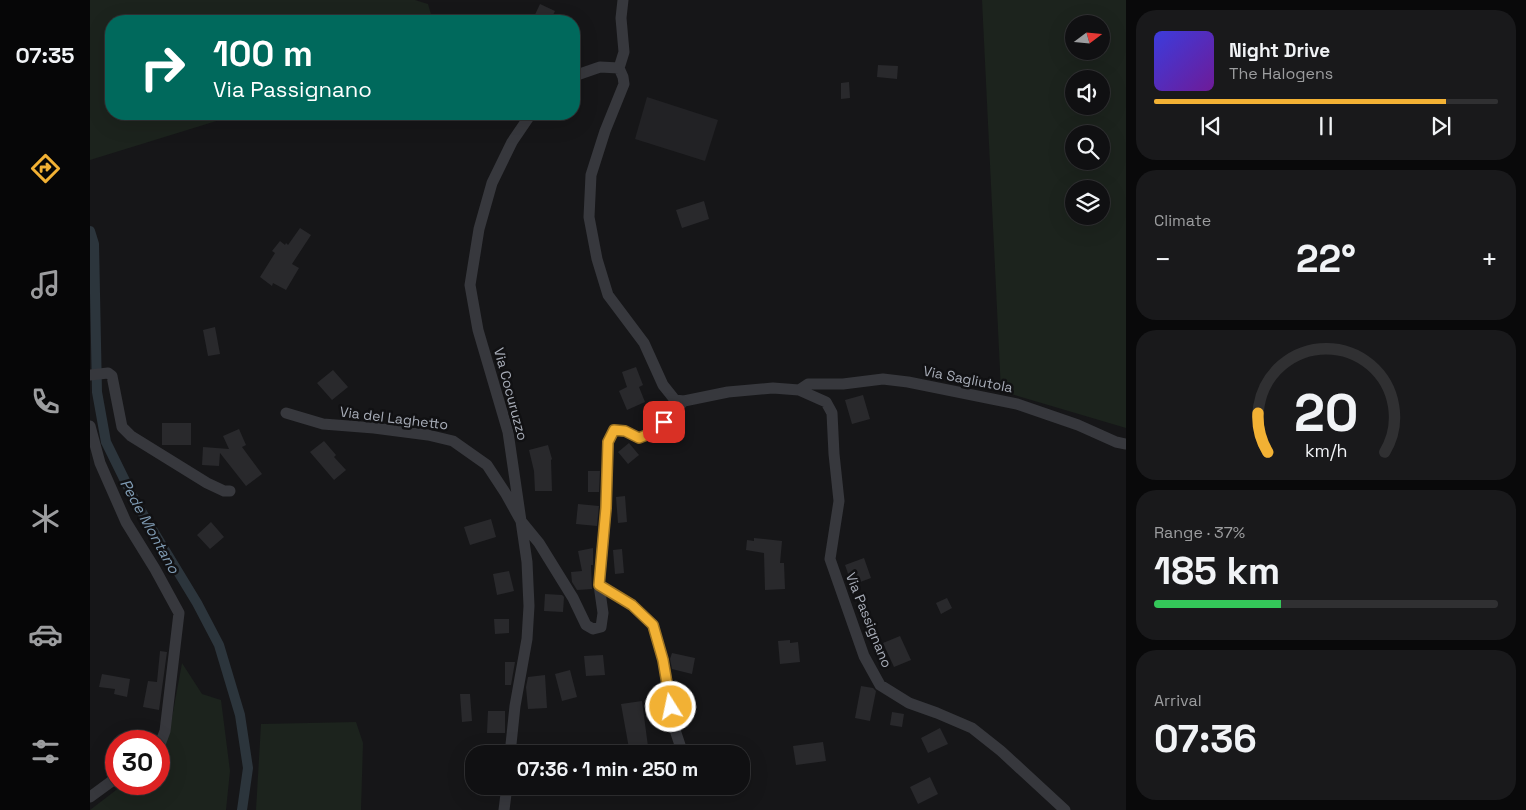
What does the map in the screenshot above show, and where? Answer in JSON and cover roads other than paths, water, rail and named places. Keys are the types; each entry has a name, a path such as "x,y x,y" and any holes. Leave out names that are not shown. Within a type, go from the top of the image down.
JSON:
{"street":[{"path":"622,0 621,18 624,52 619,68 624,77 624,84 605,131 591,175 588,217 597,259 608,295 644,343 663,385 675,400 684,401 728,392 773,388 799,390"},
{"path":"580,74 600,67 619,68"},
{"name":"Via Cocuruzzo","path":"511,745 515,706 527,639 529,606 527,562 508,432 478,330 470,285 479,230 492,183 512,142 527,120"},
{"path":"90,375 108,373 112,376 122,427 130,436 206,483 224,490 230,490"},
{"name":"Via Sagliutola","path":"799,390 808,384 843,384 883,379 908,382 1017,404 1078,425 1116,442 1126,444"},
{"name":"Via Passignano","path":"799,390 826,402 832,413 839,501 830,558 864,656 880,685 909,704 937,713 972,728 1001,751 1065,810"},
{"path":"521,521 539,543 573,598 586,625 592,628 601,627 603,613 599,585 606,508 608,442 614,430 625,431 639,438 654,432 684,401"},
{"name":"Via del Laghetto","path":"286,413 323,424 428,435 453,441 487,465 521,521"},
{"path":"90,426 100,463 126,522 156,569 179,613 165,730"},
{"path":"599,585 632,605 653,625 663,660 676,733 680,745"},
{"path":"90,797 105,786"},
{"path":"504,810 506,795"}],"waterway":[{"name":"Pede Montano","path":"90,231 94,244 97,392 106,442 135,501 197,603 219,645 240,715 248,768 242,810"}]}
